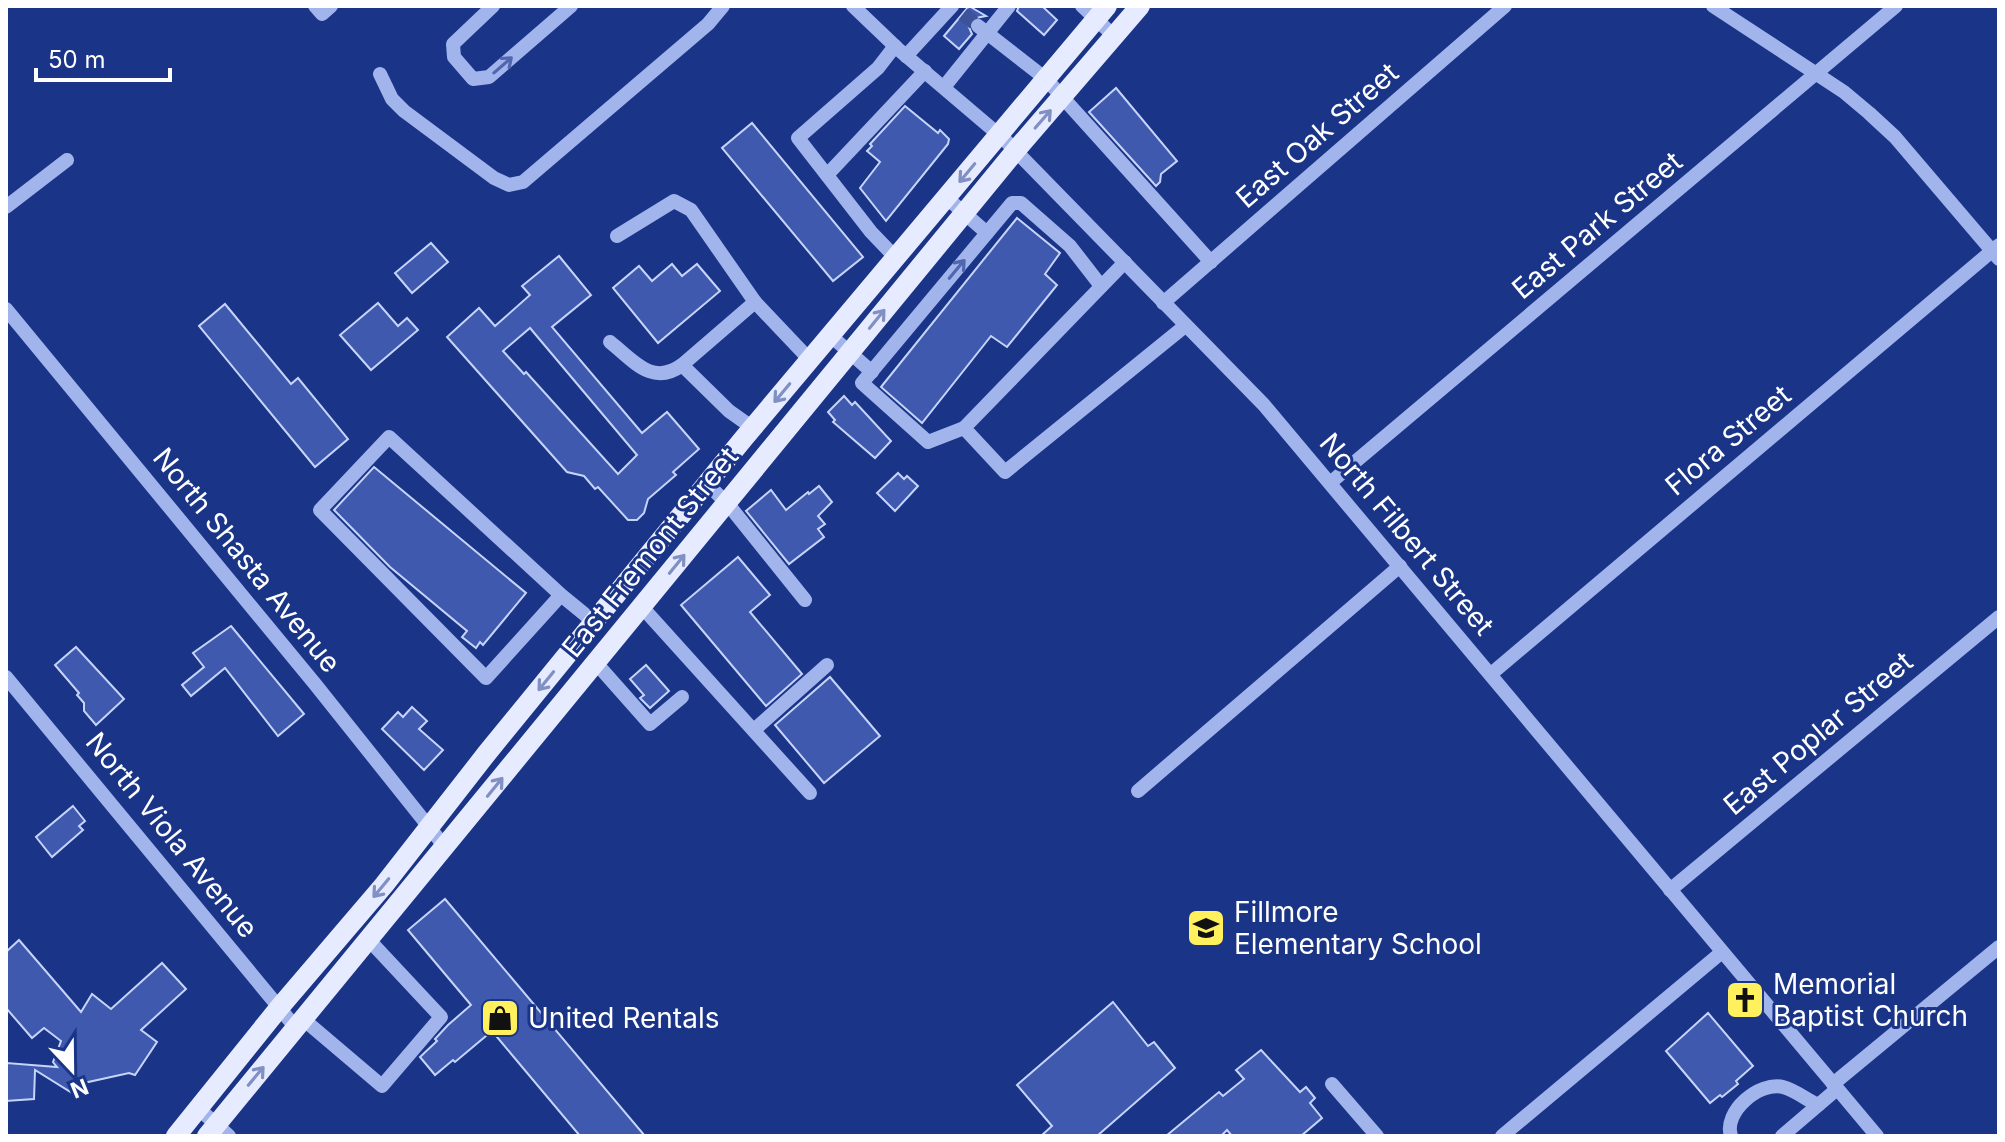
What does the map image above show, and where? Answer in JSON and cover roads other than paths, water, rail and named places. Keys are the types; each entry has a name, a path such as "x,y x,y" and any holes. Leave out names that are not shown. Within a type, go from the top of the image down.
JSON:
{"main road":[{"name":"East Fremont Street","path":"217,1132 299,1024 1016,150 1140,6"},
{"name":"East Fremont Street","path":"176,1136 753,428 1046,79 1095,11"}],"street":[{"path":"315,6 322,14 331,6"},
{"path":"493,6 453,44 454,57 473,79 489,77 571,6"},
{"path":"380,74 392,99 415,120 494,178 509,185 523,182 708,24 723,6"},
{"path":"944,87 982,30 1009,6"},
{"name":"East Oak Street","path":"1163,303 1505,6"},
{"path":"1713,6 1844,92 1895,137 1997,251"},
{"name":"East Park Street","path":"1330,483 1896,6"},
{"name":"North Filbert Street","path":"857,7 900,51 1000,134 1264,405 1877,1136"},
{"path":"896,258 798,138 878,68 955,9"},
{"path":"1095,11 1114,36"},
{"path":"982,30 1046,79 1063,96 1211,262"},
{"path":"827,175 925,71"},
{"path":"6,207 67,160"},
{"path":"947,198 987,233"},
{"path":"617,236 674,201 691,210 755,302 810,360"},
{"path":"1101,286 1070,246 1021,203 1012,203 862,383 928,442 964,428 1125,262"},
{"name":"Flora Street","path":"1491,674 1997,251"},
{"path":"610,342 653,374 669,374 755,302"},
{"name":"North Shasta Avenue","path":"6,309 445,847"},
{"path":"964,428 1005,472 1185,326"},
{"path":"831,336 872,372"},
{"path":"682,365 729,411 753,428"},
{"path":"561,595 486,678 320,510 389,437 594,622"},
{"path":"707,484 727,503 805,600"},
{"path":"1138,791 1400,566"},
{"path":"642,607 810,793"},
{"name":"East Poplar Street","path":"1670,890 1999,617"},
{"path":"596,663 650,724 682,697"},
{"path":"754,730 827,665"},
{"name":"North Viola Avenue","path":"6,677 279,1008 382,1086 441,1017 369,940"},
{"path":"1782,1136 1835,1086 1999,947"},
{"path":"1502,1136 1722,952"},
{"path":"1332,1084 1377,1136"},
{"path":"1731,1136 1728,1128 1732,1113 1766,1087 1783,1087 1818,1105"},
{"path":"198,1108 217,1132"}],"tunnel":[{"path":"963,14 978,26"}],"place":[{"name":"Fillmore Elementary School","path":"1206,928"},
{"name":"Memorial Baptist Church","path":"1745,1000"},
{"name":"United Rentals","path":"500,1018"}]}
